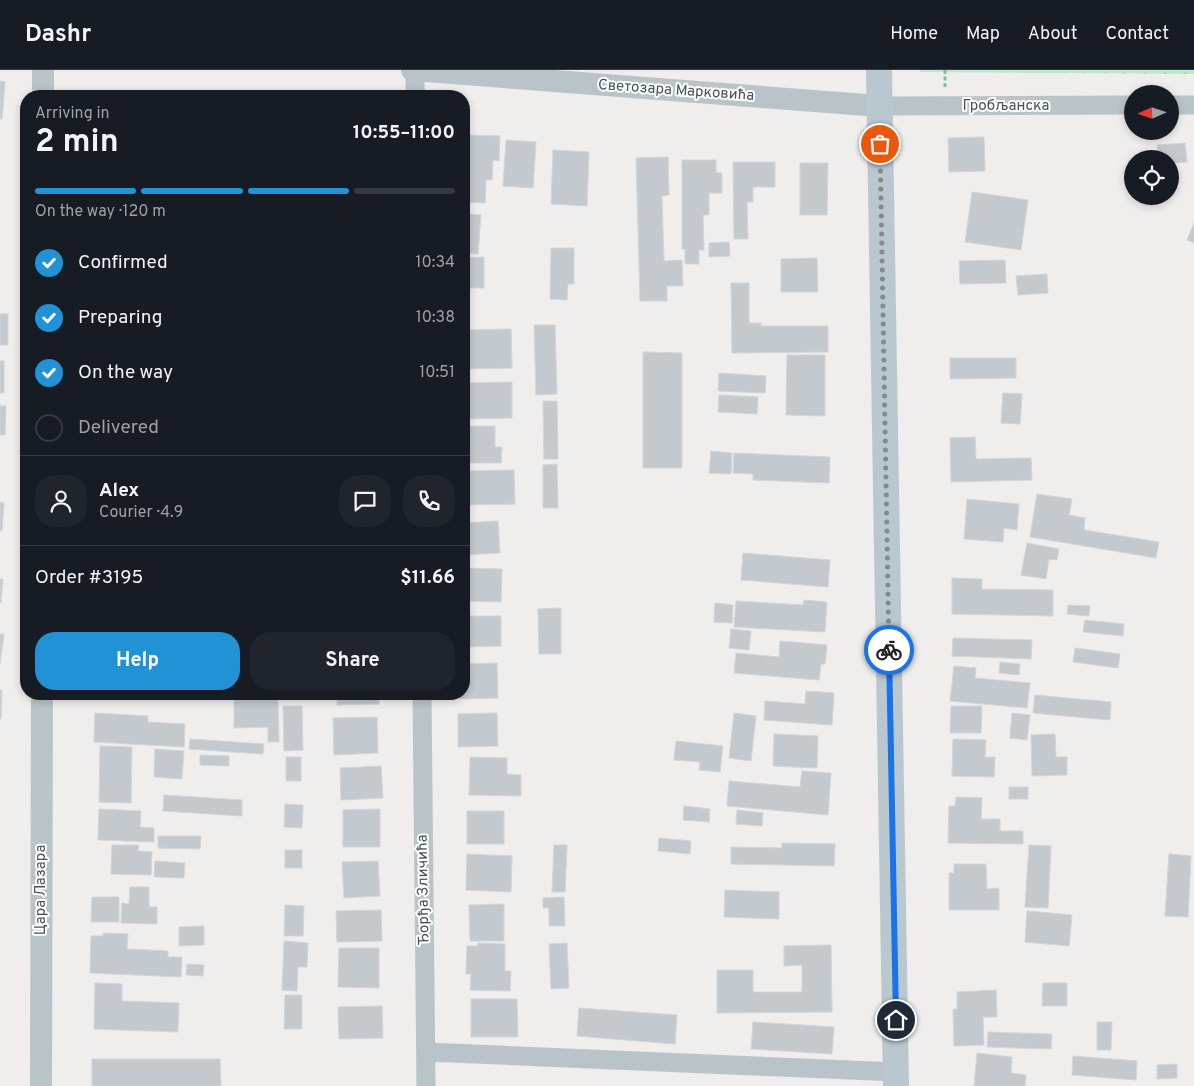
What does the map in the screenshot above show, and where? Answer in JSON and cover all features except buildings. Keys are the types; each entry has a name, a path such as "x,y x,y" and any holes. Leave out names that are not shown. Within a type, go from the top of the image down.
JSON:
{"main road":[{"path":"879,70 896,1079"}],"street":[{"path":"43,70 43,90"},
{"path":"413,70 415,90"},
{"name":"Светозара Марковића","path":"413,70 879,106"},
{"name":"Гробљанска","path":"879,106 1124,105"},
{"path":"1179,105 1194,105"},
{"name":"Цара Лазара","path":"41,1086 42,700"},
{"name":"Ђорђа Зличића","path":"422,700 426,1086"},
{"path":"426,1052 896,1079"}],"green space":[{"path":"920,70 1194,70 1194,74 920,72"}],"way so far":[{"path":"880,144 889,650"}],"route":[{"path":"889,650 896,1020"}]}
